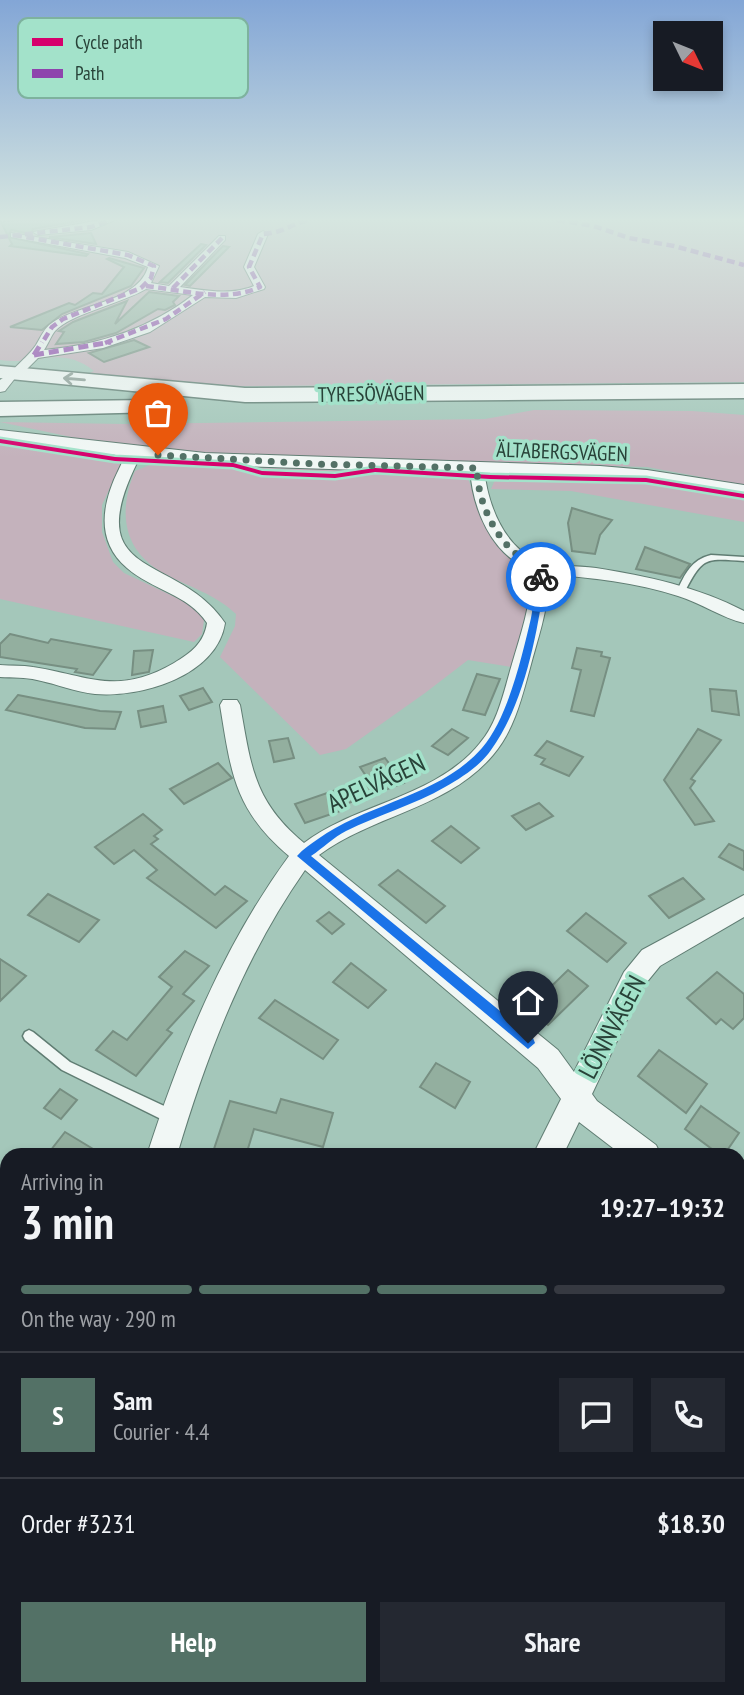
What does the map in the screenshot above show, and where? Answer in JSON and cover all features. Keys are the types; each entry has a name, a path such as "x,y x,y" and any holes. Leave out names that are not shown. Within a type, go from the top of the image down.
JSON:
{"highway":[{"name":"TYRESÖVÄGEN","path":"10,373 245,395 744,391"},
{"path":"0,397 245,395"},
{"path":"684,402 744,408"},
{"name":"TYRESÖVÄGEN","path":"0,408 744,402"}],"street":[{"path":"0,388 10,373 34,355 51,328 71,315 119,299"},
{"path":"34,355 78,351 131,336 184,310 197,299"},
{"name":"ÄLTABERGSVÄGEN","path":"0,436 135,453 288,463 647,476 744,491"},
{"path":"0,671 32,673 77,685 101,688 137,685 174,672 192,661 212,641 216,623 208,608 188,593 134,566 117,547 113,532 112,501 118,481 135,453"},
{"path":"477,468 484,507 500,534 518,555 539,567 580,571 681,591 706,598 744,618"},
{"name":"APELVÄGEN","path":"164,1148 173,1117 220,994 262,916 303,856 340,829 440,785 466,769 486,750 501,727 536,616 541,579 539,567"},
{"path":"230,705 241,771 254,802 279,835 548,1059 587,1111 637,1148"},
{"name":"LÖNNVÄGEN","path":"551,1148 633,980 651,958 744,905"}],"lane":[{"path":"681,591 691,566 698,561 717,558 744,559"},
{"path":"29,1036 66,1066 173,1117"}],"shaded area":[{"path":"0,299 744,299 744,382 241,386 88,374 94,371 82,363 59,357 0,360"},
{"path":"534,410 692,411 744,415 744,485 647,467 282,458 114,446 0,422 124,424 485,419"},
{"path":"0,444 87,455 121,464 102,505 102,532 113,562 124,573 194,606 204,620 202,634 194,642 0,599"},
{"path":"159,461 467,476 483,519 532,581 533,596 511,667 468,660 346,749 320,755 220,657 235,626 236,614 211,596 151,565 132,542 127,529 126,501 135,471"},
{"path":"515,475 627,479 737,496 744,498 744,522 571,491 491,489 495,480"}],"building":[{"path":"84,299 99,299 62,314 42,330 10,327 69,303 75,305"},
{"path":"141,299 176,299 173,302 175,305 165,310 158,309 116,333 84,342 56,344 64,332 59,331 73,322 127,301 115,324"},
{"path":"134,340 149,347 104,362 89,353"},
{"path":"572,508 612,520 600,535 595,554 572,551 568,523"},
{"path":"645,547 690,564 680,578 636,569"},
{"path":"10,634 48,643 51,639 111,650 93,675 75,672 77,669 0,657 0,644"},
{"path":"577,648 602,652 601,656 610,658 594,716 571,711 581,670 572,668"},
{"path":"153,650 149,672 132,675 134,651"},
{"path":"477,674 500,679 485,715 463,710"},
{"path":"203,688 212,702 189,710 180,696"},
{"path":"710,689 736,691 739,715 712,711"},
{"path":"18,695 100,711 121,712 115,729 85,728 6,710"},
{"path":"163,706 166,722 141,727 138,711"},
{"path":"452,729 468,738 448,755 432,746"},
{"path":"698,729 721,740 691,779 695,781 690,788 714,821 695,825 664,780"},
{"path":"288,738 294,758 274,762 269,741"},
{"path":"547,741 583,757 569,776 541,764 545,759 535,755"},
{"path":"385,758 404,783 340,806 343,810 305,823 295,804 368,779 360,767"},
{"path":"218,763 232,778 184,804 170,789"},
{"path":"539,803 553,816 526,830 512,816"},
{"path":"143,814 162,830 154,836 158,839 151,844 215,895 225,886 247,901 216,928 147,878 157,870 134,850 114,864 95,847"},
{"path":"451,826 479,848 461,863 432,841"},
{"path":"729,844 744,851 744,870 719,857"},
{"path":"398,870 445,906 426,923 379,885"},
{"path":"683,878 704,899 669,918 649,896"},
{"path":"48,894 99,920 79,942 28,915"},
{"path":"329,912 344,924 332,934 317,921"},
{"path":"586,913 626,943 607,962 567,931"},
{"path":"185,951 209,966 183,994 194,1001 167,1030 172,1033 136,1076 96,1050 113,1031 127,1040 172,987 159,977"},
{"path":"0,959 26,976 0,1001"},
{"path":"351,963 386,990 368,1008 333,982"},
{"path":"568,970 588,986 548,1025 529,1008"},
{"path":"717,972 744,994 744,1018 733,1029 721,1019 716,1024 687,998"},
{"path":"275,1000 338,1040 323,1059 259,1018"},
{"path":"659,1050 707,1084 686,1113 638,1076"},
{"path":"436,1063 470,1082 455,1108 420,1087"},
{"path":"60,1089 77,1100 61,1119 44,1108"},
{"path":"281,1099 333,1113 323,1147 254,1129 248,1148 214,1148 230,1101 276,1113"},
{"path":"701,1106 739,1133 729,1148 711,1148 685,1129"},
{"path":"65,1132 91,1148 52,1148"}],"marked path":[{"path":"34,355 47,333 63,319 119,299"},
{"path":"34,355 81,349 125,337 166,319 196,299"}],"cycle path":[{"path":"0,441 115,459 233,465 262,473 335,476 375,470 490,477 646,480 744,496"}],"way so far":[{"path":"158,455 316,464 477,468 484,507 500,534 518,555 529,564 539,567 541,577"}],"route":[{"path":"528,1043 303,856 340,829 440,785 466,769 486,750 501,727 513,695 536,616 541,577"}]}
